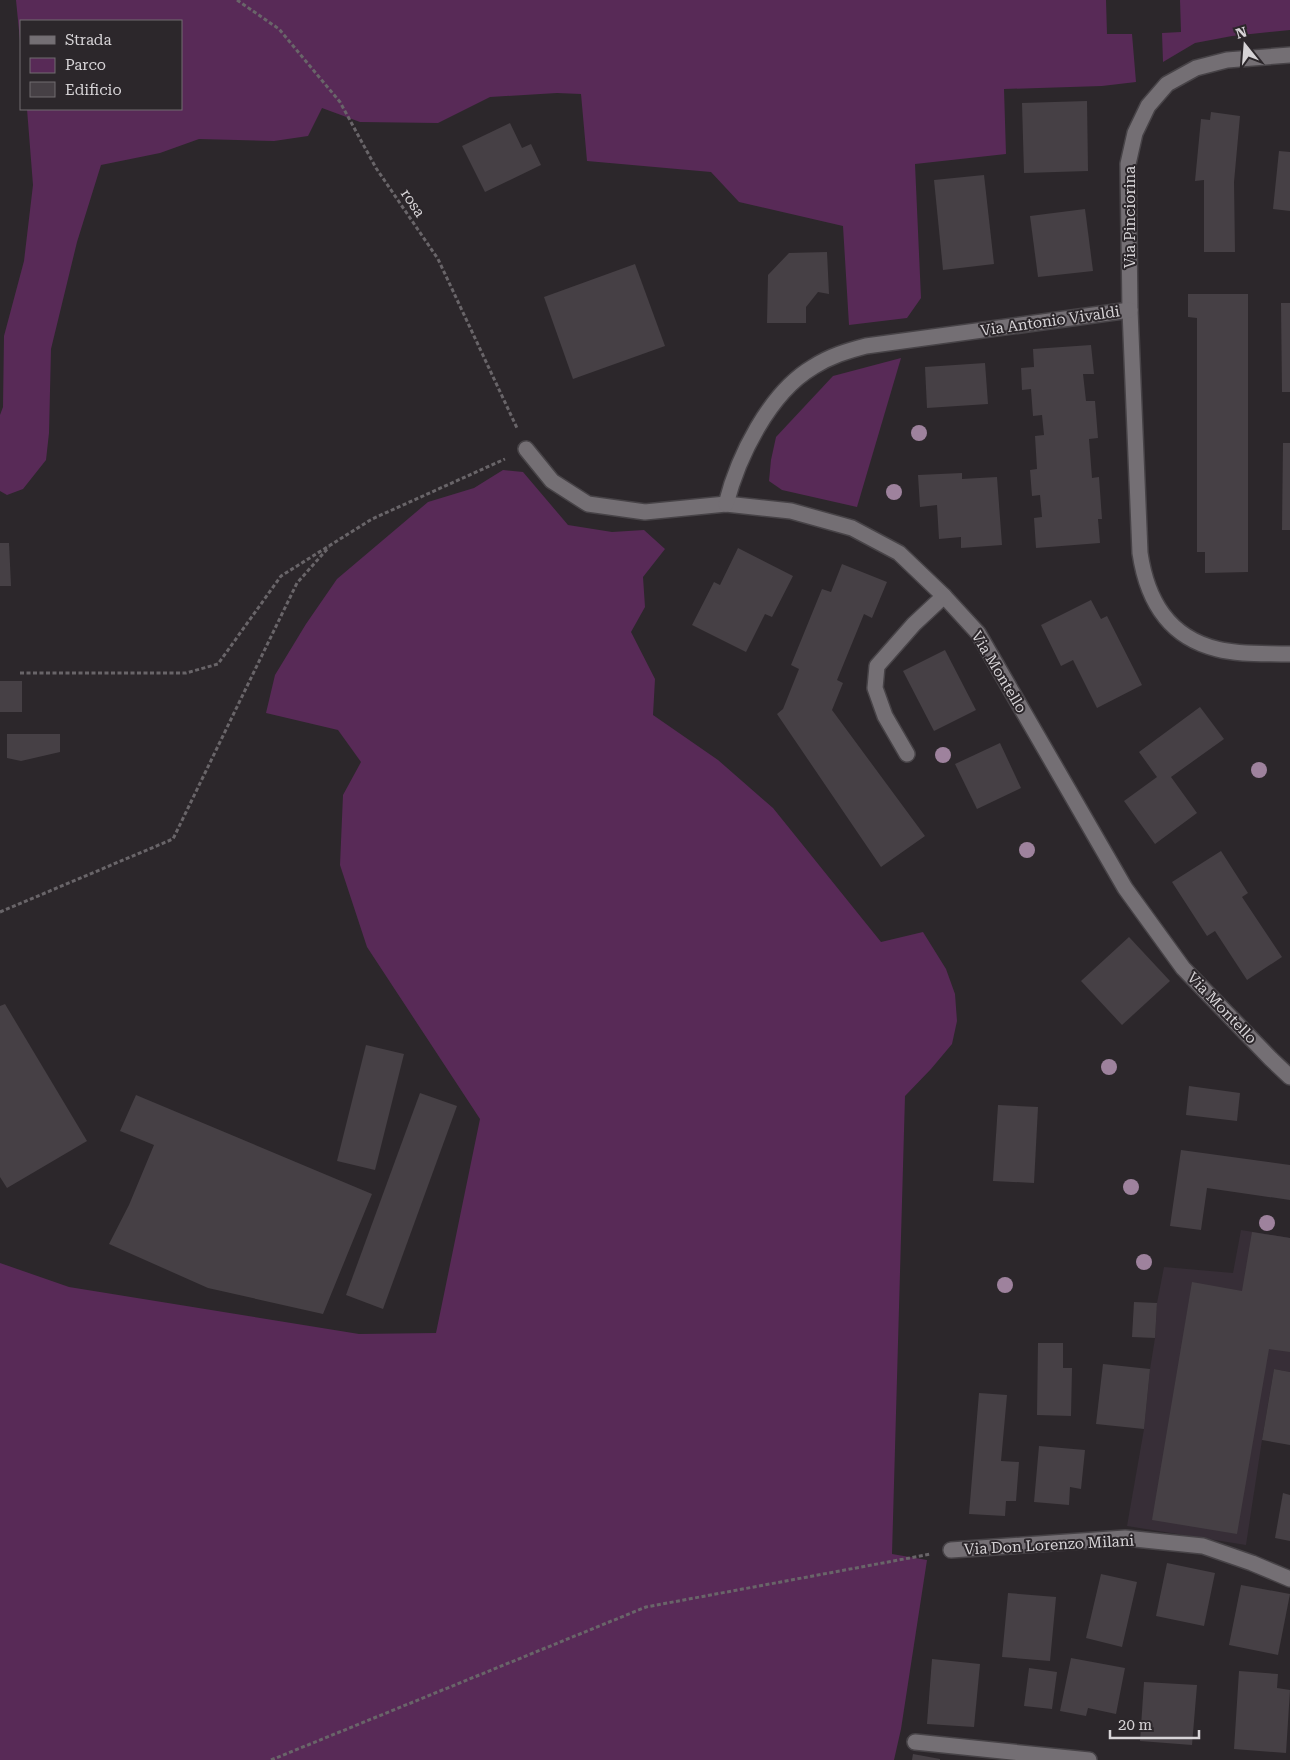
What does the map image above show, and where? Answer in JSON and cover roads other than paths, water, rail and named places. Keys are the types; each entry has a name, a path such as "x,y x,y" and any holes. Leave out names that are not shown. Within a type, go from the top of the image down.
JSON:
{"street":[{"name":"Via Pinciorina","path":"1130,310 1128,164 1135,133 1148,106 1167,84 1196,68 1227,60 1290,55"},
{"name":"Via Antonio Vivaldi","path":"726,504 731,483 747,446 770,408 790,386 811,368 835,354 866,346 1130,310 1140,553 1143,575 1152,596 1162,614 1178,632 1196,643 1238,652 1290,654"},
{"name":"Via Montello","path":"526,449 552,481 588,504 645,512 726,504 791,511 852,528 899,553 944,596 978,634 1125,888 1183,968 1290,1077"},
{"path":"907,754 885,716 875,688 877,666 914,624 944,596"},
{"name":"Via Don Lorenzo Milani","path":"951,1550 1125,1538 1203,1546 1290,1578"},
{"path":"915,1742 1089,1760"}]}
